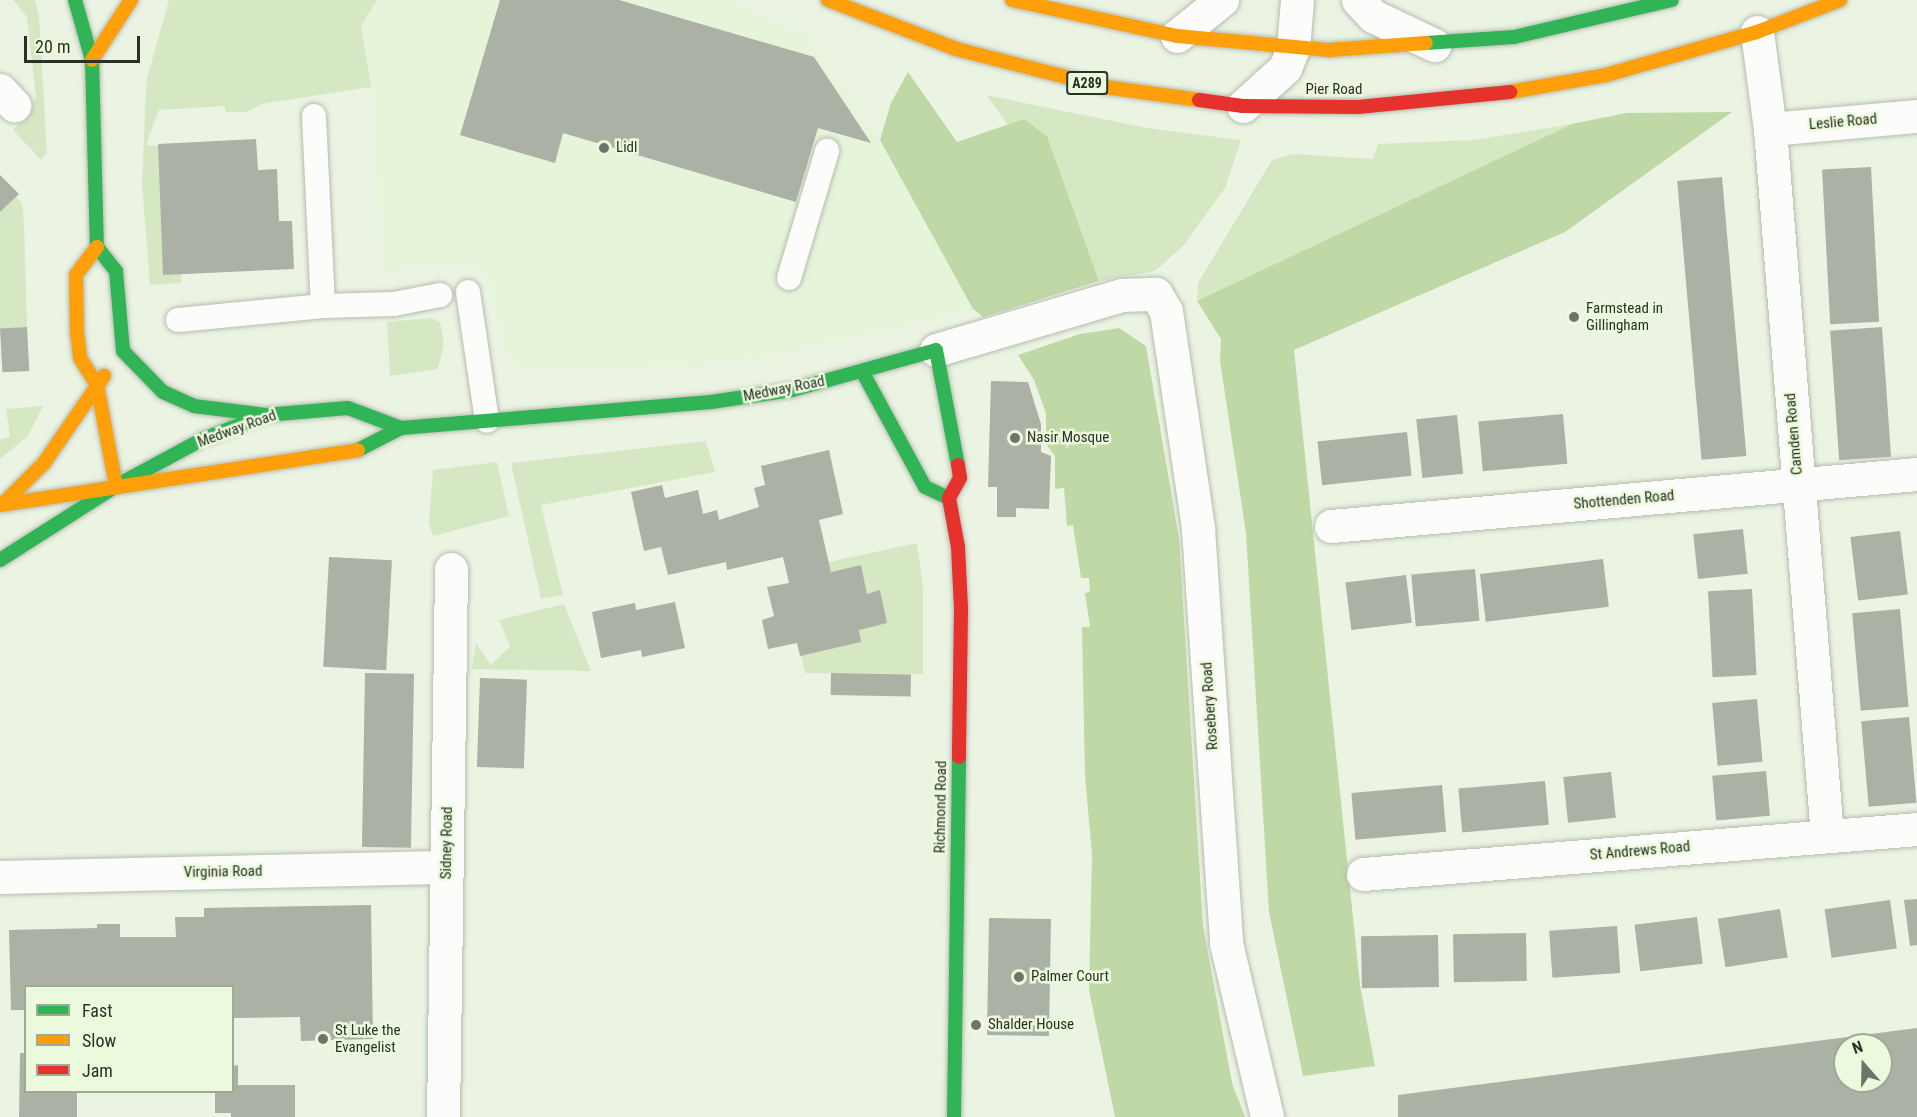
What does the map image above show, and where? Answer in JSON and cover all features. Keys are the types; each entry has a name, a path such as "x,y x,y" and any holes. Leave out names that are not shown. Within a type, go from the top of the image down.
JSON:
{"main road":[{"path":"75,0 93,60 97,248 116,271 123,351 163,392 194,406 265,416"},
{"path":"93,60 131,0"},
{"name":"Pier Road","path":"828,0 1001,62 1105,87 1243,106 1379,107 1489,96 1616,72 1757,32 1840,0"},
{"path":"1012,0 1177,36 1329,50 1434,45 1576,26 1671,0"},
{"path":"97,248 76,275 80,358 97,385 116,486"},
{"name":"Medway Road","path":"2,504 116,486 242,471 356,451 401,428 723,400 792,390 936,350"},
{"name":"Richmond Road","path":"936,350 960,478 949,498 958,548 961,609 954,1117"},
{"path":"2,504 44,463 123,351"},
{"path":"862,371 925,487 949,498"},
{"name":"Medway Road","path":"0,560 116,486 203,439 265,416 348,408 401,428"}],"street":[{"path":"1177,36 1222,0"},
{"path":"1243,106 1270,85 1285,68 1293,48 1297,0"},
{"path":"1358,0 1373,16 1434,45"},
{"name":"Camden Road","path":"1757,32 1770,129 1827,836"},
{"name":"Leslie Road","path":"1770,129 1917,116"},
{"name":"Medway Road","path":"936,350 1122,295 1156,294"},
{"name":"Rosebery Road","path":"1156,294 1166,311 1198,529 1226,943 1267,1117"},
{"name":"Shottenden Road","path":"1331,526 1917,474"},
{"name":"Sidney Road","path":"443,1117 452,568"},
{"name":"St Andrews Road","path":"1363,873 1917,829"},
{"name":"Virginia Road","path":"0,877 447,867"}],"lane":[{"path":"314,116 323,306"},
{"path":"789,278 827,151"},
{"path":"468,292 487,421"},
{"path":"178,320 323,306 394,304 440,295"}],"shaded area":[{"path":"13,0 35,0 39,16 47,153 41,160 13,130 28,116 36,98 27,17"},
{"path":"169,0 377,0 361,26 371,87 261,104 246,112 226,112 224,106 159,110 146,145 158,146 164,275 181,274 181,283 150,285 142,184 147,78"},
{"path":"377,0 732,0 803,33 880,140 973,309 775,355 690,367 521,368 506,355 488,279 476,266 463,262 383,271 371,88 361,26"},
{"path":"986,95 1147,128 1241,140 1225,188 1184,245 1155,271 1099,281 1047,136 1024,119 1008,125"},
{"path":"1572,124 1197,301 1198,283 1272,160 1293,154 1373,159 1378,144 1473,140"},
{"path":"16,197 22,203 24,225 27,327 0,329 0,212"},
{"path":"431,318 440,322 444,344 438,369 390,376 387,322"},
{"path":"43,406 28,436 0,459 0,439 10,437 6,409"},
{"path":"706,441 715,472 541,505 563,595 541,599 511,463"},
{"path":"497,462 509,516 433,536 429,523 433,470"},
{"path":"917,543 923,587 923,674 805,673 801,655 861,642 859,630 887,622 880,591 867,594 861,565 831,572 829,562"},
{"path":"564,604 591,671 472,669 476,643 491,665 510,646 499,620"}],"green space":[{"path":"908,72 957,142 1024,119 1047,136 1099,281 983,317 973,309 880,140 891,103"},
{"path":"1732,112 1565,232 1294,350 1360,985 1375,1066 1303,1076 1269,912 1246,533 1220,361 1221,339 1197,301 1572,124 1626,113"},
{"path":"1119,328 1146,346 1179,538 1203,926 1232,1083 1245,1117 1115,1117 1089,990 1092,854 1085,776 1082,627 1090,627 1085,593 1090,592 1089,578 1081,578 1073,525 1067,526 1064,488 1055,489 1055,456 1046,444 1046,413 1034,380 1018,355 1080,334"}],"building":[{"path":"500,0 619,0 814,57 871,143 818,128 796,202 563,133 555,163 460,135"},
{"path":"256,139 258,170 277,169 279,221 292,221 294,269 163,275 158,144"},
{"path":"1871,167 1879,322 1830,324 1822,170"},
{"path":"0,175 19,194 0,212"},
{"path":"1722,177 1746,456 1702,460 1677,181"},
{"path":"27,327 29,371 2,372 0,328"},
{"path":"1882,327 1891,457 1839,460 1830,331"},
{"name":"Nasir Mosque","path":"991,381 1028,382 1041,424 1041,452 1051,456 1049,509 1016,508 1016,517 997,517 997,487 988,487"},
{"path":"1563,414 1567,464 1483,471 1478,421"},
{"path":"1457,415 1463,474 1422,478 1416,419"},
{"path":"1407,432 1412,476 1322,485 1317,441"},
{"path":"829,450 843,514 819,520 831,572 861,565 867,594 880,590 887,623 859,630 861,642 800,656 797,643 768,649 762,620 774,616 767,587 789,583 783,557 727,570 726,562 668,575 661,547 644,551 631,492 662,485 665,498 698,490 703,514 717,510 719,520 759,507 754,488 765,485 761,466"},
{"path":"1743,529 1748,574 1698,579 1693,534"},
{"path":"1900,531 1908,595 1858,601 1850,537"},
{"path":"329,557 392,560 386,670 323,667"},
{"path":"1603,559 1609,607 1486,622 1480,574"},
{"path":"1475,569 1480,621 1416,626 1411,575"},
{"path":"1406,575 1412,623 1351,630 1345,582"},
{"path":"1752,589 1757,675 1713,677 1708,591"},
{"path":"675,602 685,648 642,657 641,650 601,658 592,612 635,603 636,610"},
{"path":"1900,609 1909,707 1861,711 1852,613"},
{"path":"365,673 414,674 411,848 362,847"},
{"path":"831,673 911,674 911,696 831,695"},
{"path":"480,678 527,680 524,769 477,767"},
{"path":"1757,699 1762,762 1718,766 1712,703"},
{"path":"1909,717 1916,803 1869,807 1861,721"},
{"path":"1766,771 1770,816 1716,821 1712,776"},
{"path":"1611,772 1616,818 1568,823 1563,777"},
{"path":"1545,781 1549,825 1462,832 1458,789"},
{"path":"1442,785 1446,832 1355,840 1351,793"},
{"path":"1917,899 1917,945 1910,946 1904,900"},
{"path":"1890,900 1897,949 1831,958 1825,909"},
{"path":"371,905 373,1039 301,1041 300,1017 234,1018 234,985 24,985 24,1010 11,1010 9,930 97,928 97,924 120,924 120,937 176,937 175,917 204,917 204,908"},
{"path":"1780,909 1788,957 1725,967 1718,919"},
{"path":"1697,917 1703,964 1640,971 1634,925"},
{"name":"Palmer Court","path":"989,918 1051,919 1049,1036 987,1035"},
{"path":"1617,926 1620,973 1552,978 1549,931"},
{"path":"1526,933 1527,981 1454,982 1453,934"},
{"path":"1438,935 1439,987 1362,988 1361,936"},
{"path":"1917,1028 1917,1117 1398,1117 1398,1095 1833,1039 1833,1093 1893,1093 1893,1033 1878,1033"},
{"path":"20,1053 24,1053 24,1093 77,1093 77,1117 19,1117"},
{"path":"238,1065 238,1085 295,1085 295,1117 231,1117 231,1113 215,1113 215,1093 234,1093 234,1066"}],"traffic: fast":[{"path":"75,0 92,60 97,247 116,271 123,351 163,392 194,406 265,415"},
{"path":"1426,43 1514,37 1672,0"},
{"path":"358,450 401,428 711,402 792,390 936,350 958,465"},
{"path":"862,371 925,487 949,498"},
{"path":"0,560 116,486 203,439 265,415 348,408 401,428"},
{"path":"954,1117 959,757"}],"traffic: slow":[{"path":"92,60 131,0"},
{"path":"828,0 956,49 1105,87 1199,100"},
{"path":"1012,0 1177,36 1329,50 1426,43"},
{"path":"1510,92 1606,75 1757,32 1840,0"},
{"path":"97,247 76,275 77,332 80,358 97,385 116,486"},
{"path":"4,503 44,463 104,376"},
{"path":"0,505 358,450"}],"traffic: jam":[{"path":"1199,100 1243,106 1358,107 1510,92"},
{"path":"958,465 960,478 949,498 958,547 961,609 959,757"}],"place":[{"name":"Lidl","path":"604,148"},
{"name":"Farmstead in Gillingham","path":"1574,317"},
{"name":"Nasir Mosque","path":"1015,438"},
{"name":"Palmer Court","path":"1019,977"},
{"name":"Shalder House","path":"976,1025"},
{"name":"St Luke the Evangelist","path":"323,1039"}]}
